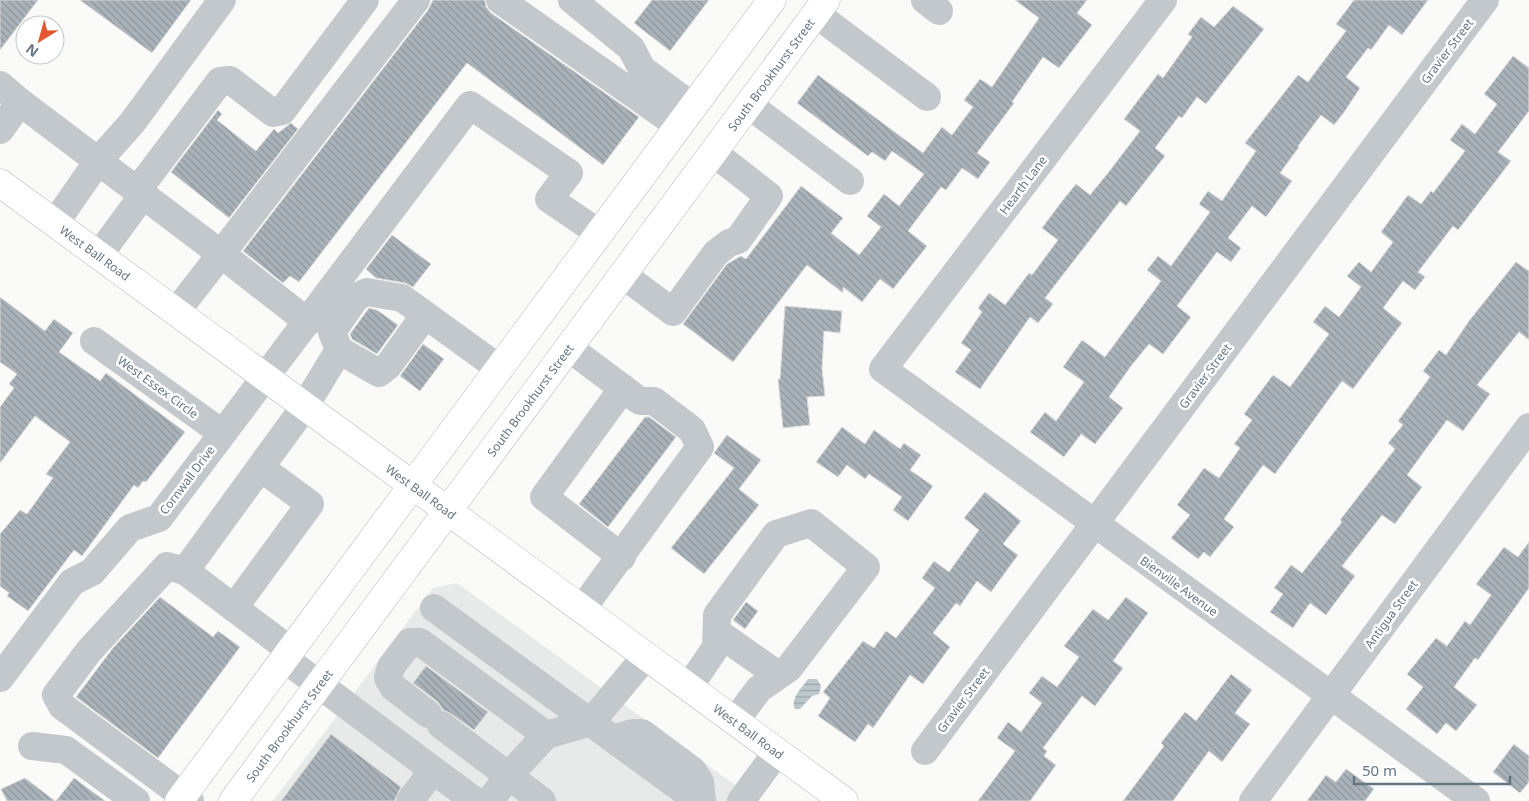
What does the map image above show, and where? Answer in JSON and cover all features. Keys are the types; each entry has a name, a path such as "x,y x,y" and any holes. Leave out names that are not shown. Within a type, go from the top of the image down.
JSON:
{"main road":[{"path":"184,799 288,655 772,0"},
{"name":"South Brookhurst Street","path":"233,801 821,7"},
{"name":"West Ball Road","path":"0,183 844,801"}],"street":[{"path":"55,223 98,161 132,123 222,0"},
{"path":"99,255 140,193 220,80 230,80 273,113 282,111 366,0"},
{"path":"176,312 416,0"},
{"path":"500,0 692,108"},
{"path":"572,0 631,48 653,54 692,108"},
{"name":"Hearth Lane","path":"883,369 1163,0"},
{"name":"Gravier Street","path":"925,751 1485,0"},
{"path":"821,7 927,97"},
{"path":"0,130 10,94 308,322"},
{"name":"Cornwall Drive","path":"0,678 72,582 92,572 130,528 159,518 470,105 568,173 548,199 599,233"},
{"path":"749,105 850,181"},
{"path":"623,275 673,312 716,253 729,243 738,240 769,196 714,152"},
{"path":"425,315 388,366 379,373 339,350 332,332 356,298 367,292 402,298 500,369"},
{"name":"West Essex Circle","path":"94,341 222,433"},
{"path":"569,348 640,401 654,401 670,412 692,430 700,447 622,557 582,609"},
{"path":"185,571 305,406 339,350"},
{"name":"Bienville Avenue","path":"883,369 1476,801"},
{"path":"622,557 544,497 623,388"},
{"name":"Antigua Street","path":"1253,801 1529,427"},
{"path":"234,608 310,504 261,468"},
{"path":"689,687 716,647 717,615 776,534 811,523 866,567 789,668 759,688 735,721"},
{"path":"184,799 62,706 56,695 89,651 167,566 185,571 234,608 320,684 475,801"},
{"path":"434,608 698,801"},
{"path":"717,632 778,675"},
{"path":"542,801 393,687 388,678 391,667 410,642 420,642 546,736"},
{"path":"490,801 508,776 546,736 590,722 646,656"},
{"path":"613,739 633,733 642,733 693,771 700,782 702,801"},
{"path":"32,746 66,750 136,801"},
{"path":"741,801 777,752"},
{"path":"410,801 433,770"}],"shaded area":[{"path":"457,583 757,801 273,801 433,588"},
{"path":"808,679 817,679 821,686 819,694 812,696 800,709 795,709 795,697"}],"building":[{"path":"0,0 38,0 27,15 15,15 15,30 0,50"},
{"path":"80,0 191,0 152,53"},
{"path":"433,0 485,0 486,7 491,13 639,117 603,165 467,63 299,282 290,276 283,283 243,251 428,10"},
{"path":"652,0 709,0 670,51 634,23"},
{"path":"1015,0 1087,0 1077,13 1092,25 1059,68 1043,57 1012,102 1014,103 977,153 990,162 978,179 962,168 946,190 941,187 908,231 927,246 893,289 880,279 862,302 843,287 843,293 807,265 733,362 683,324 727,264 741,256 746,259 801,186 843,218 831,233 859,255 881,227 867,216 884,194 899,206 924,174 892,151 885,161 872,152 868,156 797,103 818,75 923,153 942,127 952,135 973,107 964,100 980,79 992,87 1039,18"},
{"path":"1354,0 1428,0 1402,35 1389,25 1371,50 1368,48 1346,77 1360,88 1345,111 1334,125 1321,115 1280,173 1292,181 1266,217 1252,206 1228,238 1241,248 1231,262 1217,252 1177,306 1191,317 1163,354 1149,344 1109,397 1123,408 1095,444 1081,434 1064,457 1030,432 1045,412 1056,421 1084,382 1063,367 1082,340 1105,357 1161,281 1147,270 1158,256 1171,266 1210,212 1199,204 1208,191 1222,201 1256,151 1245,143 1298,75 1308,82 1346,31 1336,24"},
{"path":"1233,6 1264,29 1206,104 1197,97 1182,118 1179,116 1155,148 1165,156 1126,206 1120,201 1045,298 1053,304 1038,323 1030,317 980,389 955,372 971,350 961,343 982,312 978,308 989,293 1005,305 1029,273 1032,275 1058,240 1042,228 1076,184 1090,195 1140,131 1124,119 1158,74 1163,78 1192,37 1188,34 1201,17 1214,27"},
{"path":"1513,56 1529,68 1529,111 1498,152 1511,161 1458,230 1453,226 1418,272 1425,277 1415,290 1403,281 1383,308 1402,323 1353,389 1342,381 1275,474 1263,465 1224,519 1234,527 1210,557 1204,552 1198,559 1171,538 1190,515 1177,505 1204,468 1219,478 1240,448 1234,444 1252,420 1244,414 1273,375 1290,387 1329,334 1313,322 1325,306 1339,317 1361,287 1347,276 1359,262 1371,272 1393,242 1381,232 1408,195 1421,204 1431,191 1433,193 1465,151 1450,140 1462,124 1475,134 1497,104 1484,94"},
{"path":"218,110 222,114 217,120 256,151 274,129 278,133 291,123 298,129 229,218 171,172"},
{"path":"392,235 431,264 413,287 405,283 376,278 366,269"},
{"path":"1516,262 1529,271 1529,340 1519,332 1477,385 1490,394 1463,431 1447,420 1407,475 1422,487 1395,524 1382,515 1342,566 1355,576 1326,615 1310,603 1293,628 1270,612 1283,594 1274,588 1291,565 1302,573 1342,522 1340,520 1395,449 1388,443 1403,425 1398,421 1430,377 1423,371 1439,350 1446,355 1469,321"},
{"path":"0,297 45,331 54,319 73,333 59,352 100,381 106,373 185,432 146,482 143,481 138,488 134,485 82,556 74,550 28,611 7,596 9,593 0,586 0,534 20,510 27,514 53,478 46,474 70,442 35,416 0,463 0,407 14,388 9,384 17,374 0,362"},
{"path":"785,306 842,311 840,333 824,331 822,369 825,396 807,397 810,425 783,428 778,379 780,379"},
{"path":"369,308 377,310 398,325 377,354 352,339 350,334"},
{"path":"423,344 444,359 420,391 400,376"},
{"path":"645,417 649,417 676,437 608,527 579,504"},
{"path":"842,427 865,444 874,430 900,449 904,443 921,455 910,470 933,486 908,521 893,510 902,497 869,474 865,479 847,465 838,477 816,462"},
{"path":"727,435 761,460 739,489 759,505 704,574 671,548 734,468 714,453"},
{"path":"985,492 1021,521 1003,544 1018,555 991,592 977,581 960,606 956,603 933,633 950,647 923,684 910,675 873,728 868,724 855,742 818,716 830,698 823,692 863,641 874,648 886,631 896,638 935,588 922,578 934,561 949,572 979,530 964,518"},
{"path":"1529,542 1529,588 1478,660 1475,658 1454,687 1477,705 1456,731 1446,723 1437,734 1406,709 1423,687 1407,674 1436,638 1447,646 1465,621 1470,625 1491,595 1476,584 1504,547 1518,557"},
{"path":"160,597 213,637 218,631 240,647 158,758 76,697 113,648"},
{"path":"1126,597 1148,613 1113,661 1123,668 1095,706 1082,696 1043,748 1047,751 1044,756 1056,765 1030,801 978,801 1015,751 997,738 1008,722 1021,732 1042,703 1029,693 1042,676 1057,687 1079,657 1064,646 1093,609 1108,620"},
{"path":"746,602 758,611 745,629 733,620"},
{"path":"426,666 488,712 474,730 443,710 438,702 413,683"},
{"path":"1231,674 1252,690 1235,713 1250,724 1222,762 1209,751 1173,801 1123,801 1164,746 1161,743 1185,712 1196,721"},
{"path":"331,734 401,787 394,801 281,801"},
{"path":"1514,744 1529,756 1529,782 1520,793 1493,772"},
{"path":"1346,769 1374,789 1365,801 1307,801 1326,775 1336,782"},
{"path":"25,778 55,801 7,801 1,789"},
{"path":"74,778 105,801 56,801"}]}
